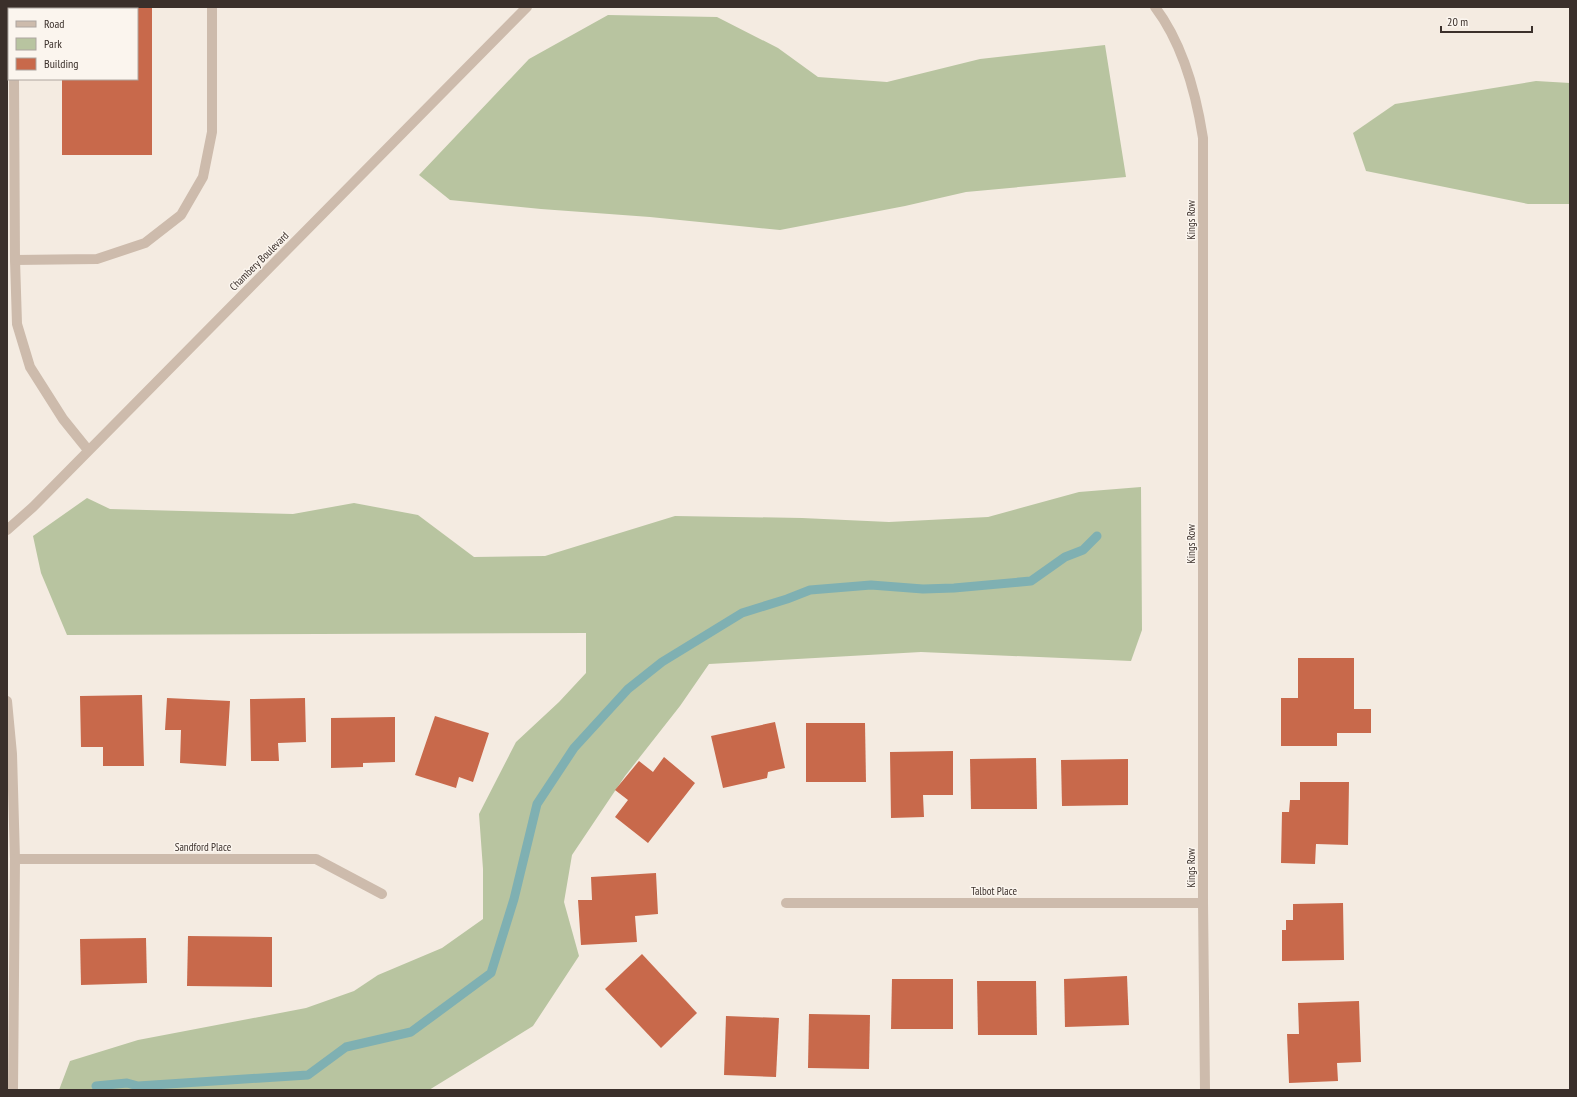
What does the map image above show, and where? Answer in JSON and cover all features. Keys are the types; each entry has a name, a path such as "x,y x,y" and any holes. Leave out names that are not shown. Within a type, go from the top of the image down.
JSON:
{"street":[{"path":"15,260 97,260 145,243 181,214 203,177 212,132 212,7"},
{"name":"Chambery Boulevard","path":"7,530 33,507 526,7"},
{"name":"Kings Row","path":"1155,7 1180,51 1194,89 1203,138 1203,903 1205,1090"},
{"path":"14,80 11,175 17,324 30,367 63,419 88,450"},
{"path":"7,701 12,754 15,858 13,1090"},
{"name":"Sandford Place","path":"15,858 316,858 382,894"},
{"name":"Talbot Place","path":"786,904 1203,903"}],"green space":[{"path":"608,15 717,17 778,48 818,77 887,82 980,59 1105,45 1126,177 966,192 905,206 780,230 450,200 419,175 529,59"},
{"path":"1536,81 1570,83 1570,204 1528,204 1366,171 1353,133 1395,104"},
{"path":"1141,487 1142,630 1131,661 921,652 709,664 680,706 625,776 572,855 564,902 579,956 533,1026 429,1090 59,1090 70,1061 138,1040 306,1008 354,991 378,975 442,948 483,919 483,869 479,814 516,742 559,702 586,673 586,633 67,635 41,573 33,536 87,498 110,509 293,514 354,503 418,515 474,557 545,556 675,516 802,518 889,522 988,517 1079,492"}],"building":[{"path":"152,7 152,155 62,155 62,80 138,80 138,8 62,8"},
{"path":"1298,658 1354,658 1354,709 1371,709 1371,733 1337,733 1337,746 1281,746 1281,698 1298,698"},
{"path":"142,695 144,766 103,766 103,747 81,747 80,696"},
{"path":"167,698 230,701 226,766 180,763 181,730 165,730"},
{"path":"305,698 306,742 278,743 279,761 251,761 250,699"},
{"path":"435,716 489,733 473,782 459,777 456,788 415,775"},
{"path":"395,717 395,762 363,763 363,767 331,768 331,718"},
{"path":"775,722 785,768 768,772 767,778 723,788 711,736"},
{"path":"806,723 865,723 866,782 806,782"},
{"path":"953,751 953,795 923,795 924,817 891,818 890,752"},
{"path":"664,757 695,783 648,843 615,817 628,800 615,790 639,761 653,772"},
{"path":"1036,758 1037,809 971,809 970,759"},
{"path":"1128,759 1128,805 1062,806 1061,760"},
{"path":"1300,782 1349,782 1348,845 1316,844 1315,864 1281,863 1282,812 1289,812 1290,800 1300,800"},
{"path":"656,873 658,914 635,916 637,942 581,945 578,900 592,900 591,877"},
{"path":"1343,903 1344,960 1282,961 1282,930 1286,930 1286,920 1293,920 1293,904"},
{"path":"188,936 272,937 272,987 187,986"},
{"path":"146,938 147,983 81,985 80,939"},
{"path":"642,954 697,1013 661,1048 605,989"},
{"path":"1127,976 1129,1025 1065,1027 1064,979"},
{"path":"892,979 953,979 953,1029 891,1029"},
{"path":"977,981 1036,981 1037,1035 978,1035"},
{"path":"1359,1001 1361,1062 1337,1063 1338,1081 1289,1083 1287,1034 1299,1034 1298,1003"},
{"path":"809,1014 870,1015 869,1069 808,1068"},
{"path":"726,1016 779,1018 776,1077 724,1075"}],"waterway":[{"path":"96,1086 127,1083 138,1086 308,1075 346,1047 411,1032 491,973 514,899 537,804 574,748 628,689 662,662 742,613 810,590 871,585 923,589 954,588 1031,581 1065,557 1083,550 1097,536"}]}
